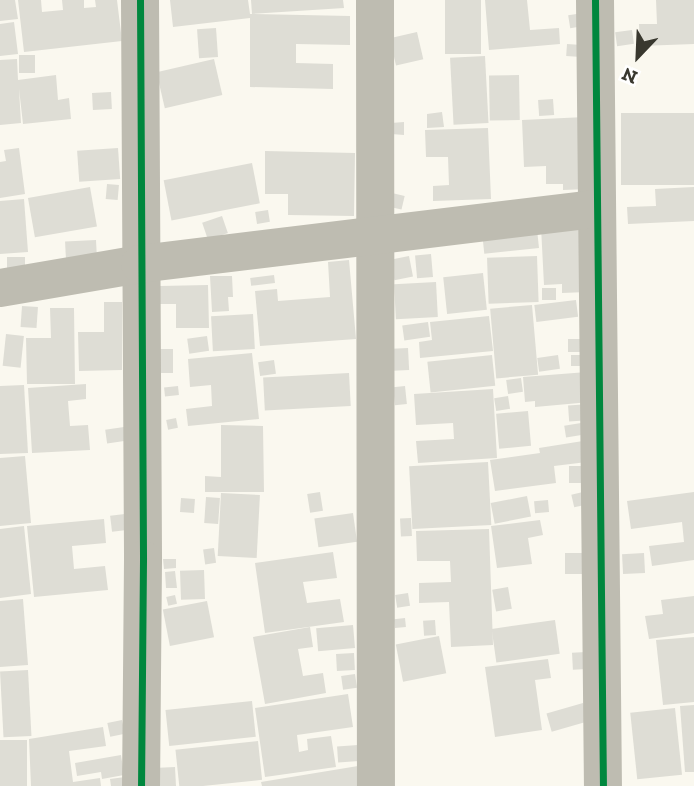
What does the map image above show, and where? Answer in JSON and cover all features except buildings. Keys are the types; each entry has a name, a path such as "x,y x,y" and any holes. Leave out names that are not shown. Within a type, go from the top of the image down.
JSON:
{"street":[{"path":"140,0 144,560 141,786"},
{"path":"375,0 376,786"},
{"path":"595,0 603,786"},
{"path":"0,288 140,264 596,209"}],"cycle path":[{"path":"140,0 143,560 141,786"},
{"path":"595,0 603,786"}]}
